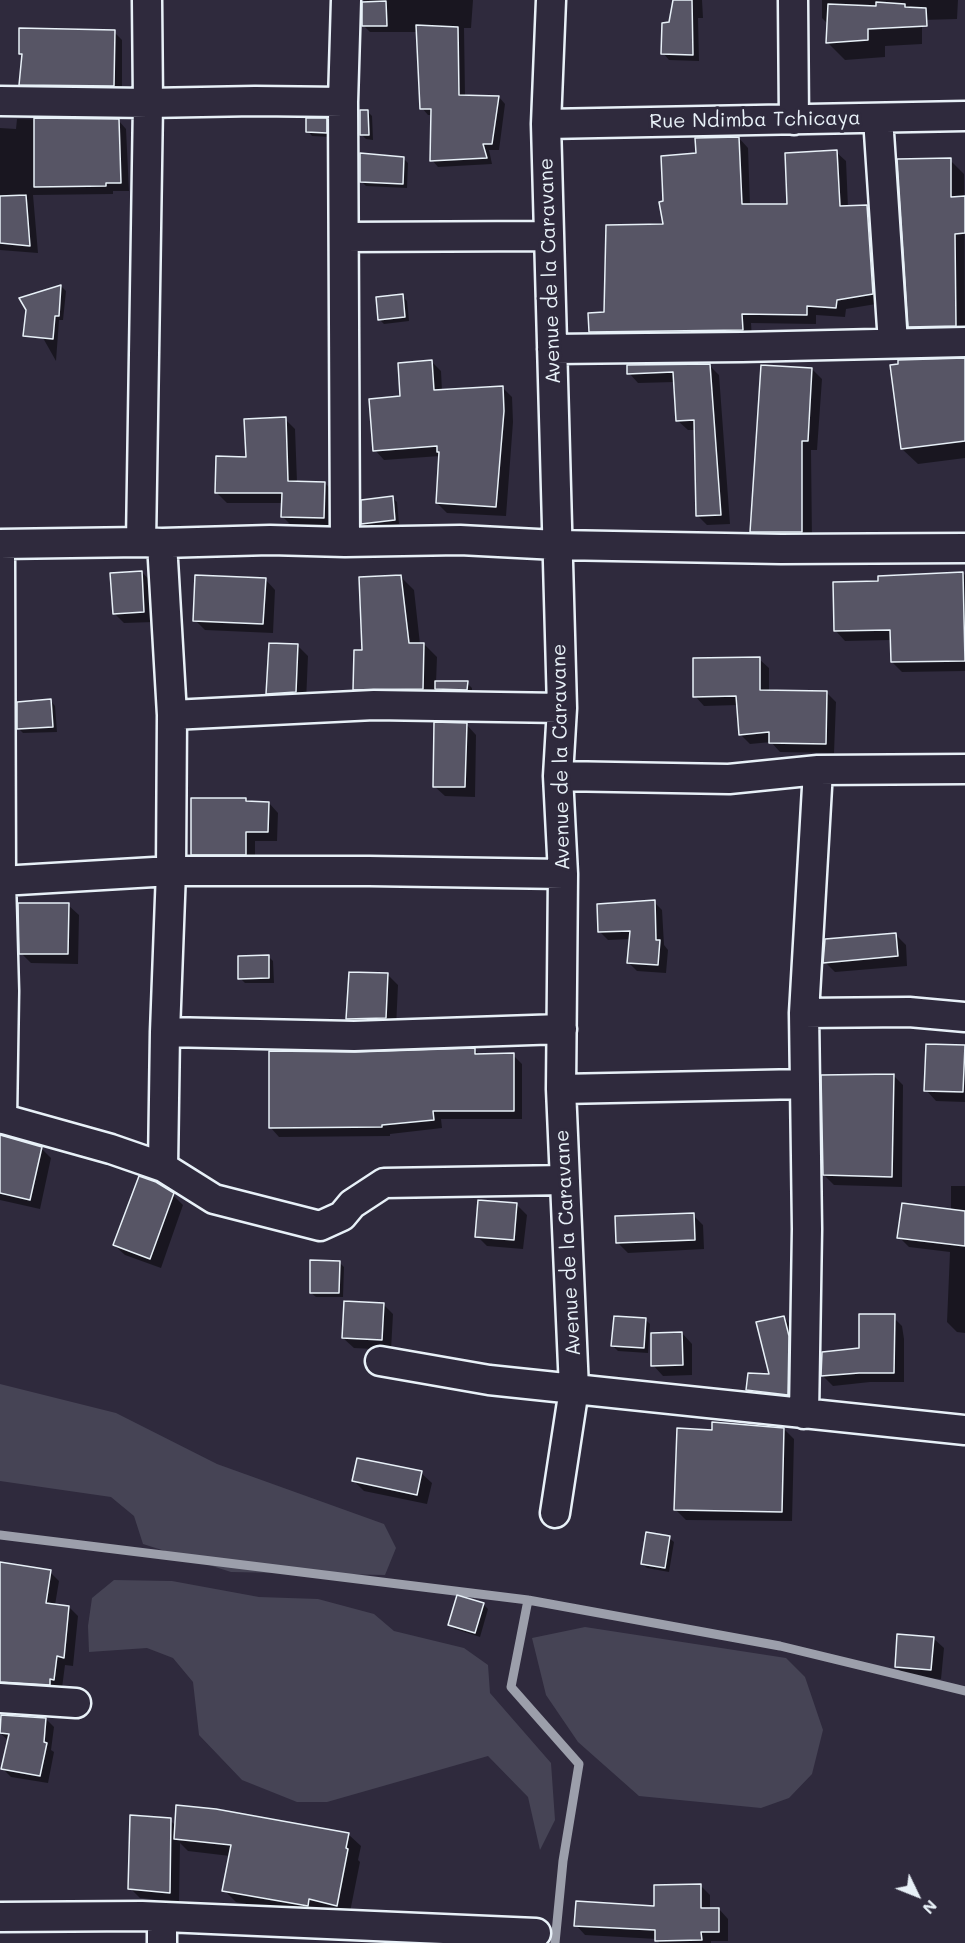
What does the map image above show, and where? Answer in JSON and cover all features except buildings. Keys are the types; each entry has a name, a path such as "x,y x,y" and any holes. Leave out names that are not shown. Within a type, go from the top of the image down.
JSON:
{"street":[{"path":"147,0 152,543 172,716 171,871 163,1167"},
{"path":"345,542 343,102 346,0"},
{"name":"Avenue de la Caravane","path":"551,0 546,124 562,708 558,776 563,874 561,1089 574,1389 555,1513"},
{"path":"793,0 794,120"},
{"path":"0,101 148,104 255,101 343,102"},
{"name":"Rue Ndimba Tchicaya","path":"546,124 965,117"},
{"path":"879,118 893,343"},
{"path":"344,237 549,236"},
{"path":"552,349 965,342"},
{"path":"0,544 460,540 557,545 781,549 965,549"},
{"path":"0,553 1,881 4,991 1,1118 111,1149 163,1167 214,1199 320,1226 342,1216 352,1204 384,1183 565,1180"},
{"path":"172,716 374,705 562,708"},
{"path":"558,776 729,778 818,770 965,769"},
{"path":"804,1414 807,1229 804,1013 818,770"},
{"path":"1,881 171,871 563,874"},
{"path":"804,1013 909,1012 965,1017"},
{"path":"165,1032 354,1036 562,1029"},
{"path":"561,1089 804,1084"},
{"path":"380,1361 489,1380 965,1430"},
{"path":"0,1698 75,1703"},
{"path":"0,1917 162,1930 536,1933"}],"shaded area":[{"path":"0,1384 116,1413 217,1464 384,1524 396,1548 385,1575 231,1572 143,1544 134,1516 111,1497 0,1481"},
{"path":"114,1580 172,1581 259,1597 318,1599 374,1614 394,1631 464,1648 488,1665 490,1693 551,1763 555,1820 540,1850 528,1797 488,1756 327,1802 297,1802 242,1780 199,1735 193,1682 173,1658 147,1648 89,1652 88,1626 92,1598"},
{"path":"585,1627 786,1658 805,1677 823,1730 812,1774 789,1798 761,1808 639,1796 578,1742 546,1695 532,1638"}],"waterway":[{"path":"0,1535 528,1600 780,1646 965,1691"},
{"path":"528,1600 511,1687 579,1764 563,1861 555,1943"}]}
